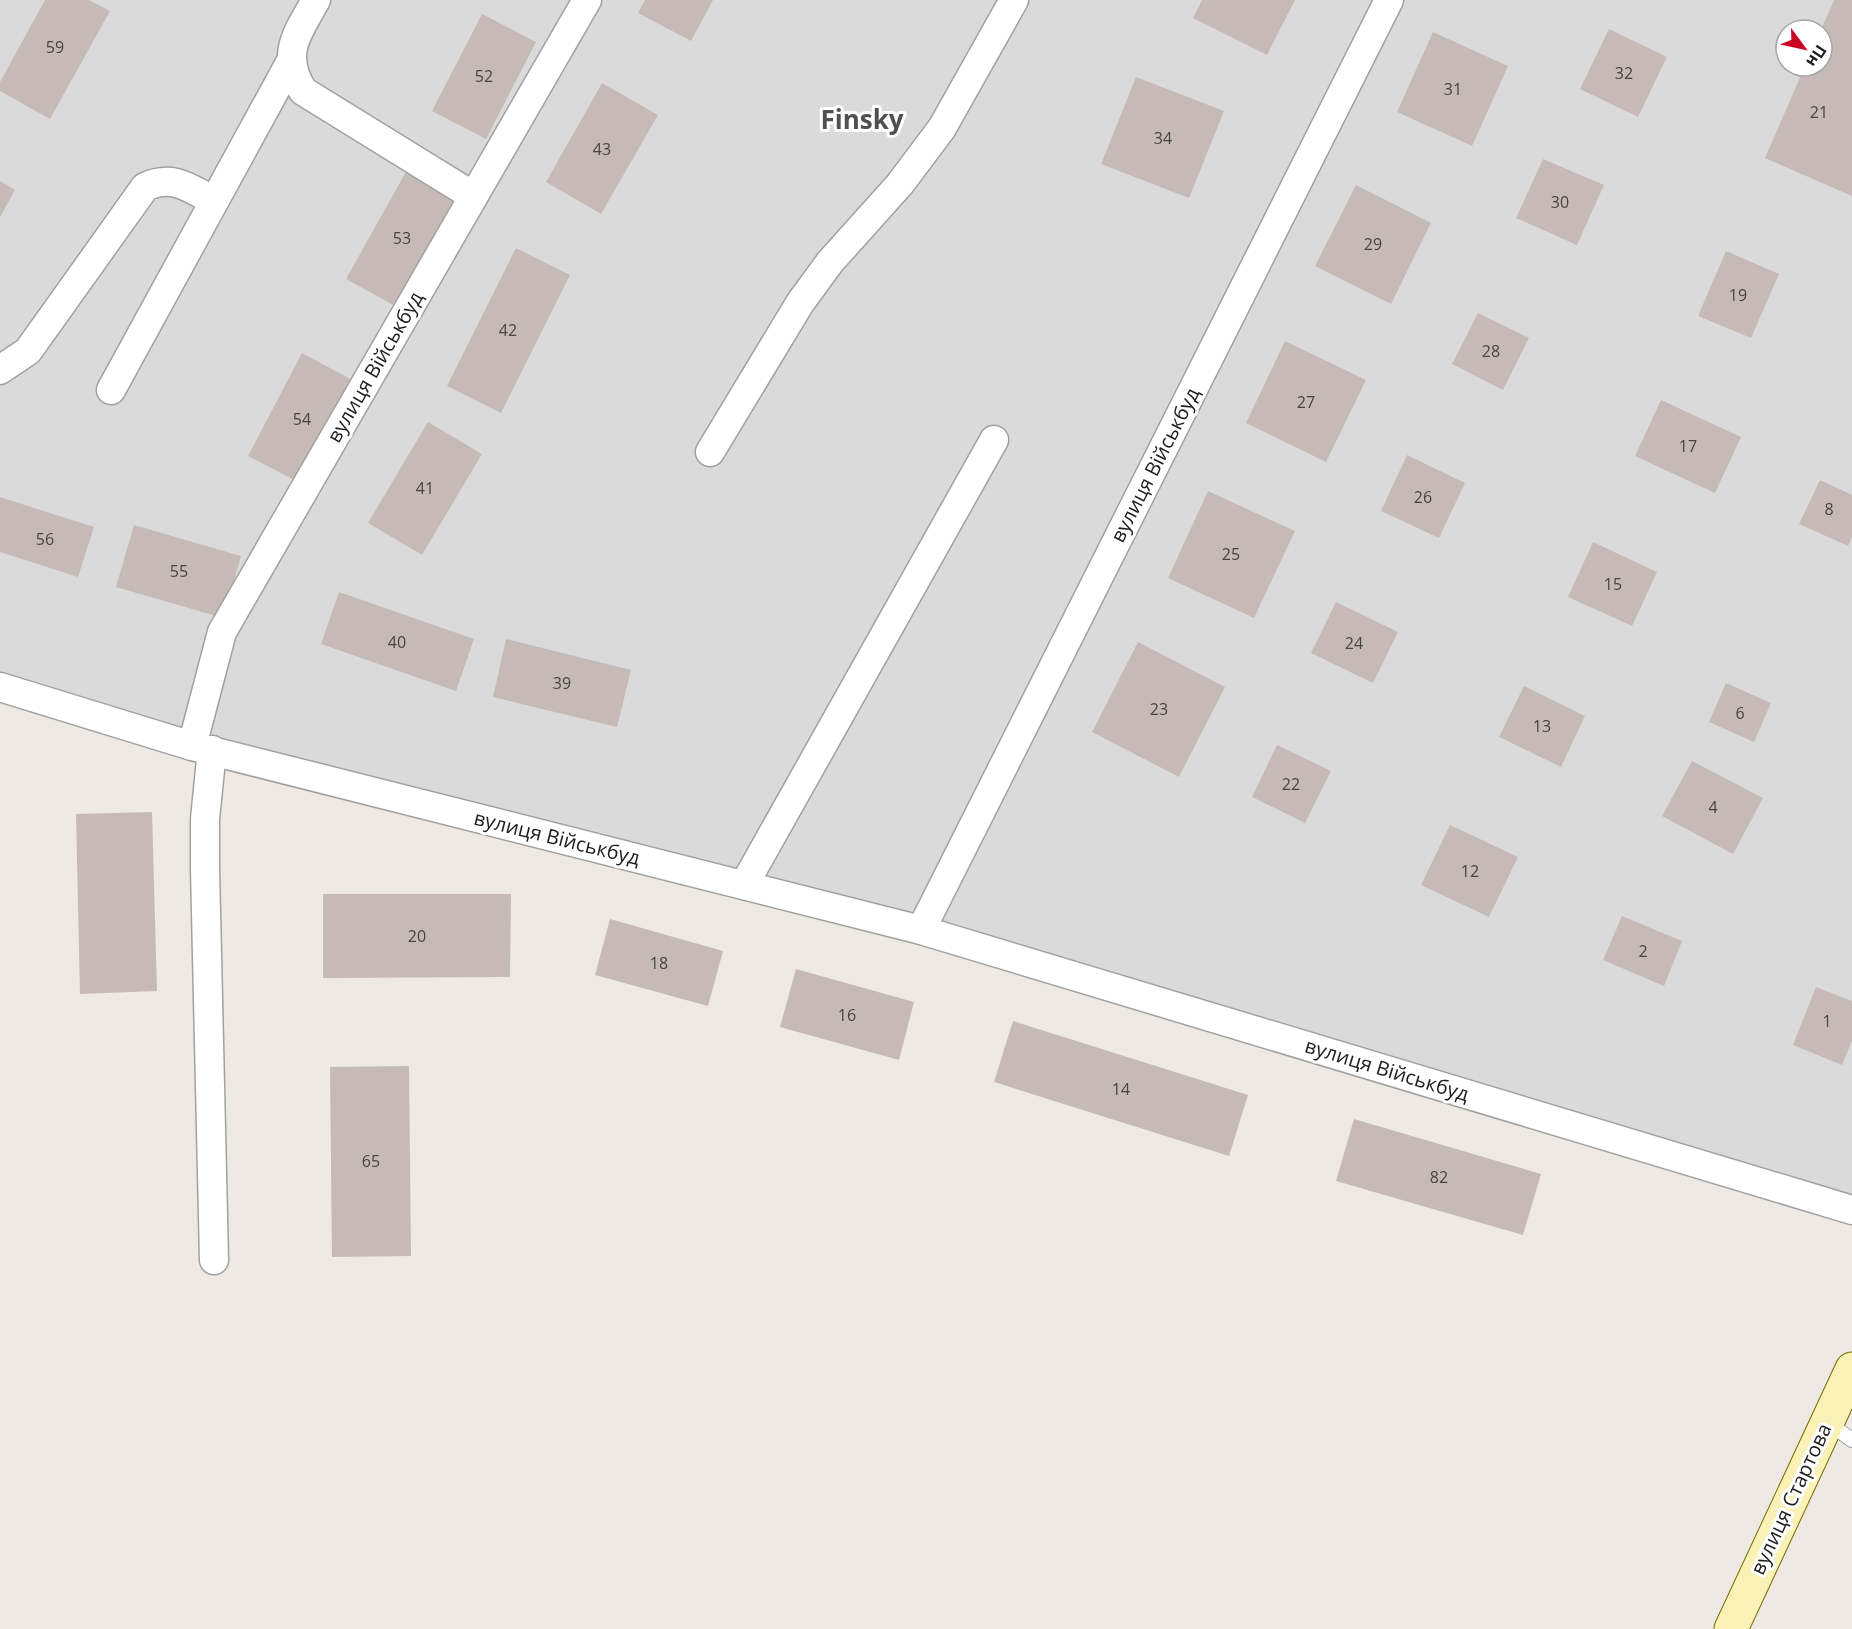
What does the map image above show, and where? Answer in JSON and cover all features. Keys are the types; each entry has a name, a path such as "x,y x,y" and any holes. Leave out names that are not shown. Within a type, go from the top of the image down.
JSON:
{"main road":[{"name":"вулиця Стартова","path":"1731,1629 1840,1431 1852,1369"}],"street":[{"path":"316,0 291,48 291,72 303,91 473,196"},
{"name":"вулиця Військбуд","path":"202,748 222,632 587,0"},
{"path":"710,452 800,303 830,262 900,184 942,128 1014,0"},
{"name":"вулиця Військбуд","path":"921,930 1389,0"},
{"path":"111,390 291,60"},
{"path":"0,370 28,351 145,187 158,181 173,180 214,201"},
{"path":"744,885 994,440"},
{"name":"вулиця Військбуд","path":"0,687 202,748 921,930 1852,1210"},
{"path":"202,748 214,1260"}],"shaded area":[{"path":"0,0 1852,0 1852,1210 921,930 0,687"}],"building":[{"path":"45,0 89,0 110,11 50,119 0,91 0,82"},
{"path":"645,0 713,0 691,41 638,13"},
{"path":"1202,0 1295,0 1267,55 1193,18"},
{"path":"1834,0 1852,0 1852,196 1765,158 1800,78 1834,78 1834,18 1826,18"},
{"path":"482,14 536,42 486,139 432,111"},
{"path":"1609,29 1667,57 1638,117 1580,89"},
{"path":"1433,32 1508,66 1472,146 1397,112"},
{"path":"1136,77 1224,111 1189,198 1101,164"},
{"path":"602,83 658,115 601,214 546,182"},
{"path":"1543,159 1604,185 1577,245 1516,218"},
{"path":"407,170 457,198 397,307 346,279"},
{"path":"0,181 15,190 0,217"},
{"path":"1356,185 1431,223 1391,304 1315,266"},
{"path":"516,248 570,275 501,413 447,386"},
{"path":"1726,251 1779,274 1751,338 1698,316"},
{"path":"1478,313 1529,338 1503,390 1452,364"},
{"path":"1285,341 1366,380 1326,462 1246,423"},
{"path":"302,353 356,382 302,484 248,456"},
{"path":"1661,400 1741,437 1715,493 1635,456"},
{"path":"428,422 482,454 422,555 368,523"},
{"path":"1407,455 1465,483 1439,538 1381,511"},
{"path":"1820,480 1852,495 1852,537 1848,546 1799,524"},
{"path":"1208,491 1295,531 1254,618 1168,578"},
{"path":"0,497 94,527 78,577 0,552"},
{"path":"134,525 241,556 223,618 116,587"},
{"path":"1593,542 1657,572 1632,626 1568,597"},
{"path":"339,592 474,639 456,691 321,644"},
{"path":"1336,602 1398,632 1373,683 1311,653"},
{"path":"506,639 631,670 617,727 493,697"},
{"path":"1138,642 1225,687 1179,777 1092,732"},
{"path":"1726,683 1771,703 1754,742 1709,722"},
{"path":"1524,686 1585,716 1561,767 1499,737"},
{"path":"1277,745 1331,771 1305,823 1252,797"},
{"path":"1692,761 1763,798 1733,854 1662,816"},
{"path":"152,812 157,991 80,994 76,814"},
{"path":"1450,825 1518,857 1489,917 1421,885"},
{"path":"323,894 511,894 510,977 323,978"},
{"path":"1622,916 1682,941 1664,986 1603,960"},
{"path":"610,919 723,951 708,1006 595,975"},
{"path":"796,969 914,1002 899,1060 780,1027"},
{"path":"1816,987 1852,1001 1852,1041 1842,1065 1793,1045"},
{"path":"1013,1021 1248,1095 1229,1156 994,1082"},
{"path":"409,1066 411,1256 332,1257 330,1067"},
{"path":"1354,1119 1541,1174 1523,1235 1336,1181"}],"district":[{"name":"Finsky","path":"862,120"}]}
